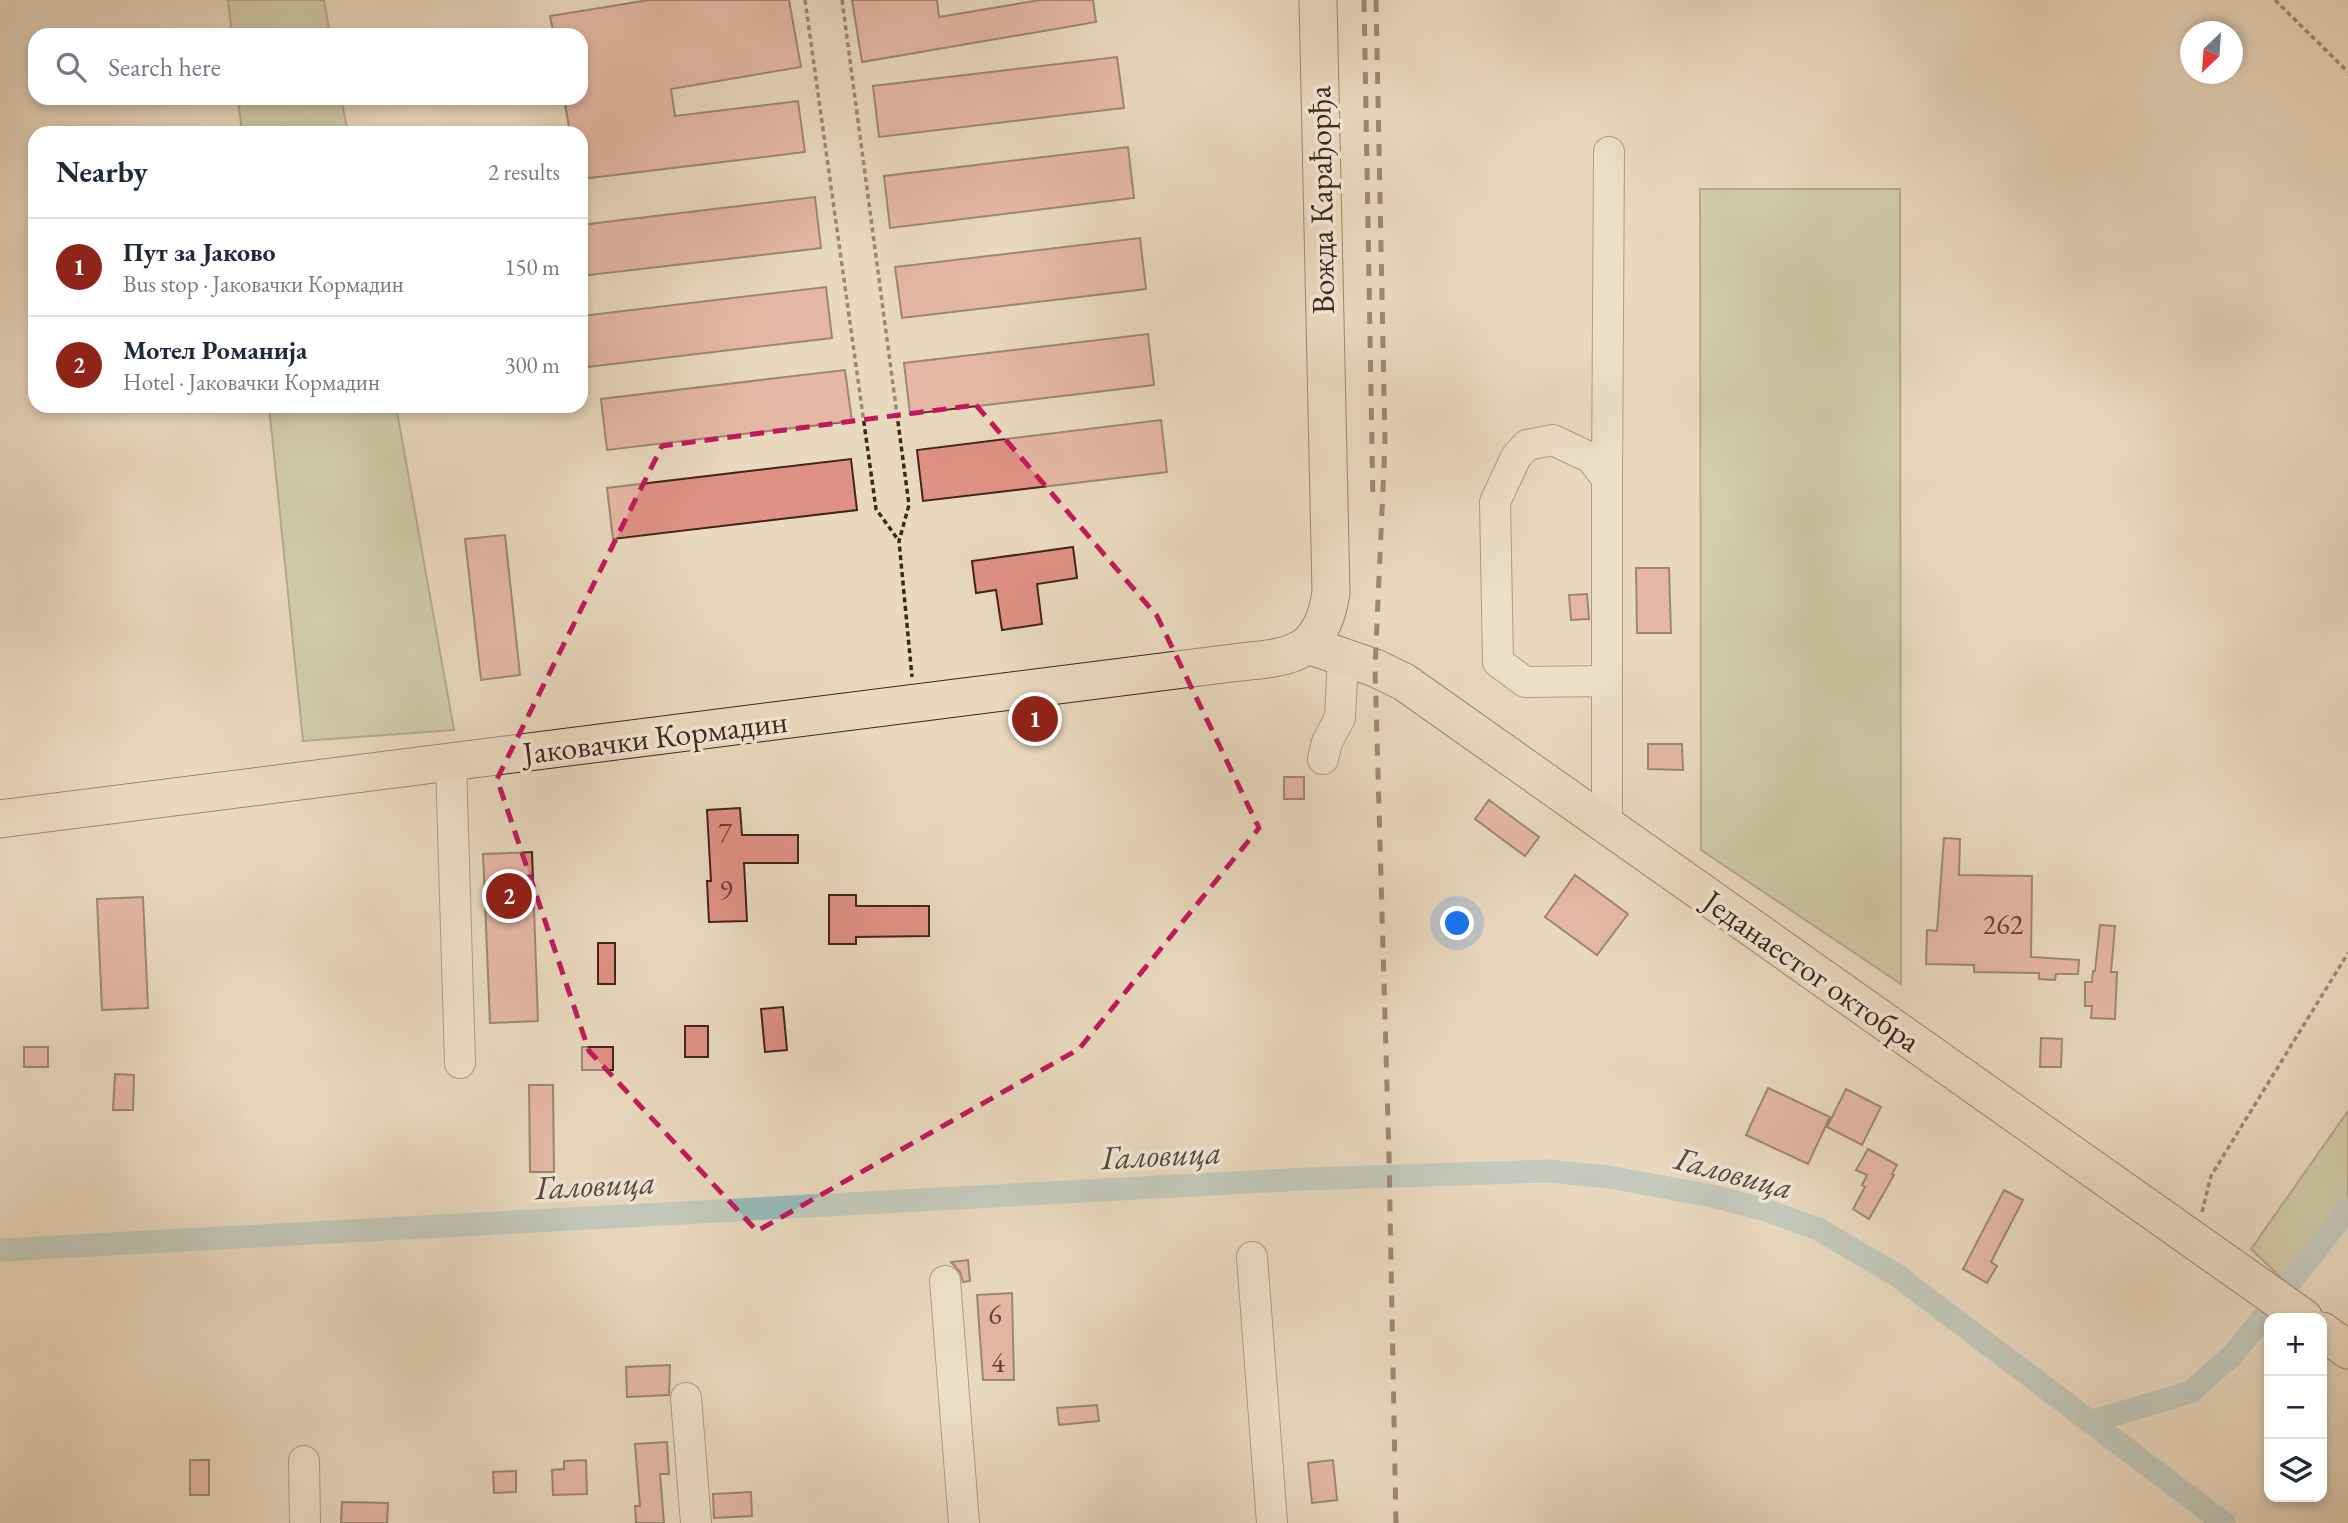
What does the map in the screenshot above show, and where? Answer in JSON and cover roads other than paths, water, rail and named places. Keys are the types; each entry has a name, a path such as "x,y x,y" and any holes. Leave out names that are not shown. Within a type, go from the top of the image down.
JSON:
{"main road":[{"name":"Вожда Карађорђа","path":"1308,645 1326,620 1331,593 1318,0"},
{"name":"Једанаестог октобра","path":"1308,645 1404,682 2297,1313"},
{"name":"Јаковачки Кормадин","path":"0,819 1263,659 1289,655 1308,645"},
{"path":"2327,1335 2348,1350"}],"street":[{"path":"1607,826 1609,152"},
{"path":"1607,479 1591,458 1553,440 1527,445 1516,457 1495,502 1498,662 1525,682 1607,681"},
{"path":"1323,759 1327,742 1340,718 1343,658"},
{"path":"451,763 460,1063"},
{"path":"1252,1257 1272,1523"},
{"path":"945,1281 964,1523"},
{"path":"686,1398 696,1523"},
{"path":"304,1461 305,1523"}],"waterway":[{"name":"Галовица","path":"0,1250 1306,1179 1549,1171 1609,1177 1712,1196 1766,1210 1818,1229 1895,1274 2224,1523"},
{"path":"2090,1422 2190,1392 2233,1355 2348,1209"}],"railway":[{"path":"1364,0 1373,503"},
{"path":"1376,0 1385,443 1375,668 1396,1523"}],"place":[{"name":"Пут за Јаково","path":"1035,719"},
{"name":"Мотел Романија","path":"509,896"}]}
